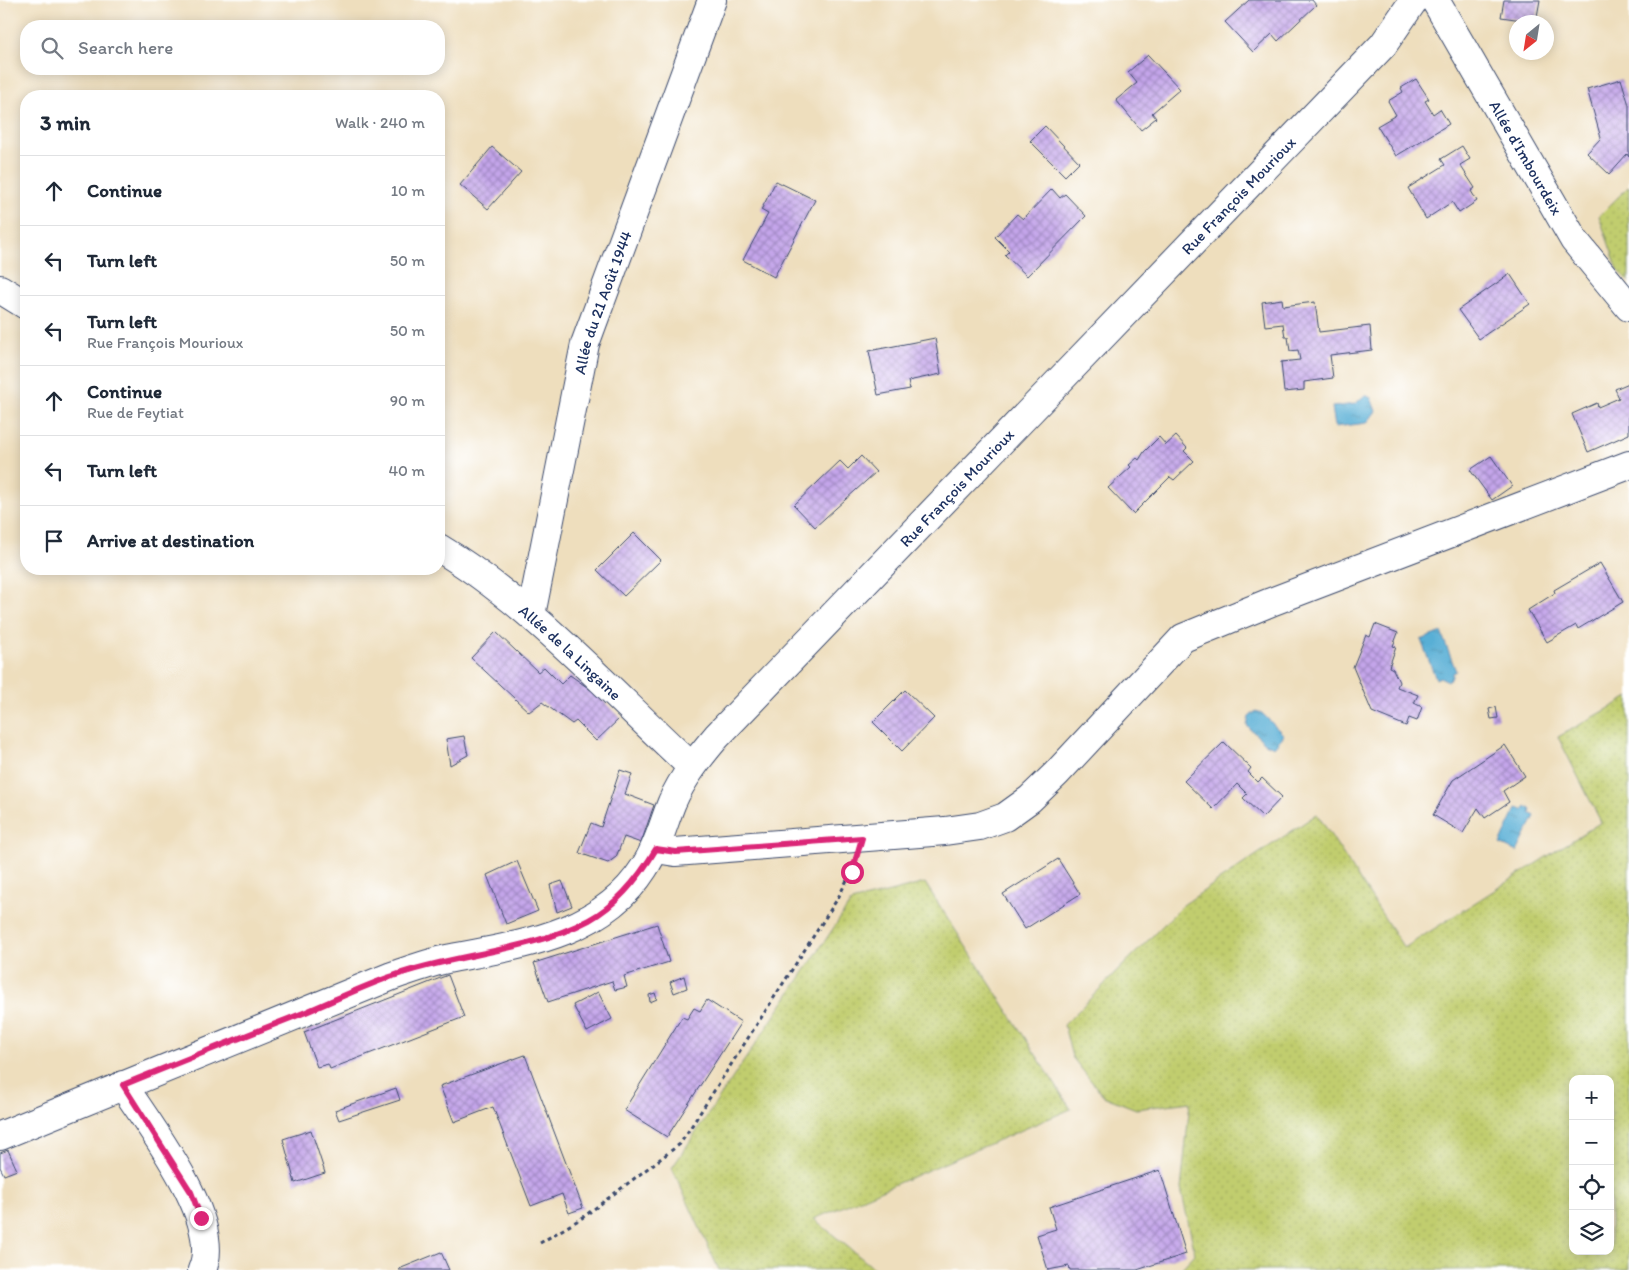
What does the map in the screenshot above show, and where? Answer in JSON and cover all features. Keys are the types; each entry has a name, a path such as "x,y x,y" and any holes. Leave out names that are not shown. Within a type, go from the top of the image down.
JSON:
{"street":[{"name":"Allée du 21 Août 1944","path":"531,616 585,344 712,0"},
{"name":"Rue François Mourioux","path":"0,1136 392,976 444,960 540,940 591,919 627,889 643,870 656,849 673,801 692,767 717,736 1383,46 1414,0"},
{"name":"Allée d'Imbourdeix","path":"1435,0 1574,240 1629,307"},
{"path":"0,289 20,301"},
{"path":"656,849 676,852 862,838 980,826 1006,816 1030,799 1056,774 1183,638 1271,602 1629,465"},
{"name":"Allée de la Lingaine","path":"445,552 469,566 531,616 692,767"},
{"path":"123,1085 191,1192 201,1218 205,1239 202,1270"}],"path":[{"path":"540,1243 582,1218 680,1144 838,898 852,872 862,838"}],"green space":[{"path":"1629,186 1629,282 1618,270 1599,216"},
{"path":"1629,697 1629,1270 1180,1270 1195,1254 1181,1189 1190,1102 1136,1109 1103,1096 1072,1057 1064,1025 1183,905 1317,814 1404,948 1601,822 1558,737"},
{"path":"925,883 1071,1109 814,1219 876,1270 719,1270 672,1168 851,902"}],"water":[{"path":"1365,395 1371,398 1376,411 1367,423 1335,427 1332,407 1355,404"},
{"path":"1441,632 1456,671 1452,673 1452,677 1448,681 1440,677 1436,679 1421,640"},
{"path":"1256,711 1262,713 1284,735 1274,747 1265,743 1247,726 1249,717"},
{"path":"1526,806 1531,810 1530,813 1535,816 1517,852 1500,844 1517,808 1523,810"}],"building":[{"path":"1249,0 1312,0 1316,5 1278,41 1272,34 1253,52 1225,22"},
{"path":"1504,0 1540,0 1537,15 1509,15 1509,18 1501,17"},
{"path":"1148,55 1180,89 1152,113 1156,118 1141,130 1116,100 1137,83 1128,72"},
{"path":"1416,79 1429,99 1425,101 1433,114 1440,109 1449,124 1396,156 1377,126 1396,115 1388,101 1403,92 1401,88"},
{"path":"1621,79 1629,105 1629,157 1627,154 1609,174 1587,153 1601,138 1587,89"},
{"path":"1045,126 1079,162 1065,176 1030,141"},
{"path":"1462,146 1470,159 1460,165 1475,188 1471,191 1477,201 1459,213 1452,202 1426,219 1408,188 1445,165 1441,159"},
{"path":"492,147 521,172 488,209 460,185"},
{"path":"776,181 815,200 774,277 743,260 768,214 761,210"},
{"path":"1052,189 1060,198 1065,194 1086,216 1027,276 1005,255 1009,251 995,237 1017,214 1023,219"},
{"path":"1510,274 1530,304 1479,339 1458,310"},
{"path":"1282,299 1283,306 1315,302 1319,332 1370,326 1372,350 1330,355 1333,378 1304,382 1304,390 1284,392 1281,362 1300,360 1298,350 1290,351 1288,337 1285,337 1283,324 1265,326 1262,302"},
{"path":"935,338 941,374 908,381 910,389 878,395 869,351"},
{"path":"1629,383 1629,434 1588,452 1572,414 1597,403 1598,407 1619,398 1615,389"},
{"path":"1176,436 1187,448 1184,451 1194,461 1174,480 1170,477 1133,514 1108,488 1131,467 1129,465 1137,458 1139,460 1159,437 1166,445"},
{"path":"861,456 876,472 815,527 794,505 840,461 848,469"},
{"path":"1491,456 1512,486 1492,500 1470,470"},
{"path":"634,533 661,560 624,596 597,570"},
{"path":"1600,563 1623,602 1578,629 1576,625 1547,642 1528,610 1555,593 1554,590"},
{"path":"1375,624 1398,633 1393,646 1396,647 1389,667 1393,669 1399,682 1397,687 1418,695 1414,703 1422,707 1417,721 1409,718 1406,726 1372,712 1353,667 1366,635 1370,637"},
{"path":"496,632 538,672 544,667 561,684 570,675 598,695 620,718 596,741 576,721 572,724 542,702 529,712 471,658"},
{"path":"905,690 934,718 902,751 873,722"},
{"path":"1496,707 1498,718 1491,719 1489,709"},
{"path":"464,736 468,755 450,765 446,739"},
{"path":"1224,742 1251,768 1248,772 1258,782 1262,778 1282,797 1263,817 1243,798 1247,794 1237,784 1213,809 1184,781"},
{"path":"1505,745 1525,776 1503,791 1509,802 1485,818 1478,808 1463,833 1433,815 1453,780"},
{"path":"620,770 632,774 625,794 654,805 641,843 624,837 616,857 608,863 579,853 591,823 601,827"},
{"path":"1058,859 1080,894 1025,929 1003,894"},
{"path":"517,861 538,911 506,924 487,875"},
{"path":"562,881 572,906 557,912 550,885"},
{"path":"657,924 669,962 624,976 627,987 615,990 612,981 548,1002 534,963"},
{"path":"448,975 464,1017 330,1069 328,1064 317,1067 304,1032"},
{"path":"684,976 687,988 674,993 670,982"},
{"path":"598,992 612,1019 587,1032 573,1005"},
{"path":"655,993 657,999 650,1002 649,995"},
{"path":"707,1000 741,1022 667,1137 624,1110 682,1017 687,1019 694,1008 700,1011"},
{"path":"525,1055 583,1208 569,1213 562,1194 531,1206 493,1107 454,1122 440,1086"},
{"path":"396,1088 400,1100 339,1120 335,1110"},
{"path":"311,1130 325,1173 295,1183 283,1139"},
{"path":"8,1150 17,1170 4,1175 0,1167 0,1153"},
{"path":"1160,1170 1186,1254 1137,1270 1070,1270 1069,1266 1048,1270 1037,1235 1056,1229 1049,1207"},
{"path":"441,1252 449,1270 399,1270 399,1269"}],"route":[{"path":"201,1218 191,1192 123,1085 392,976 444,960 498,950 564,932 591,919 627,889 643,870 656,849 676,852 862,838 852,872"}]}
